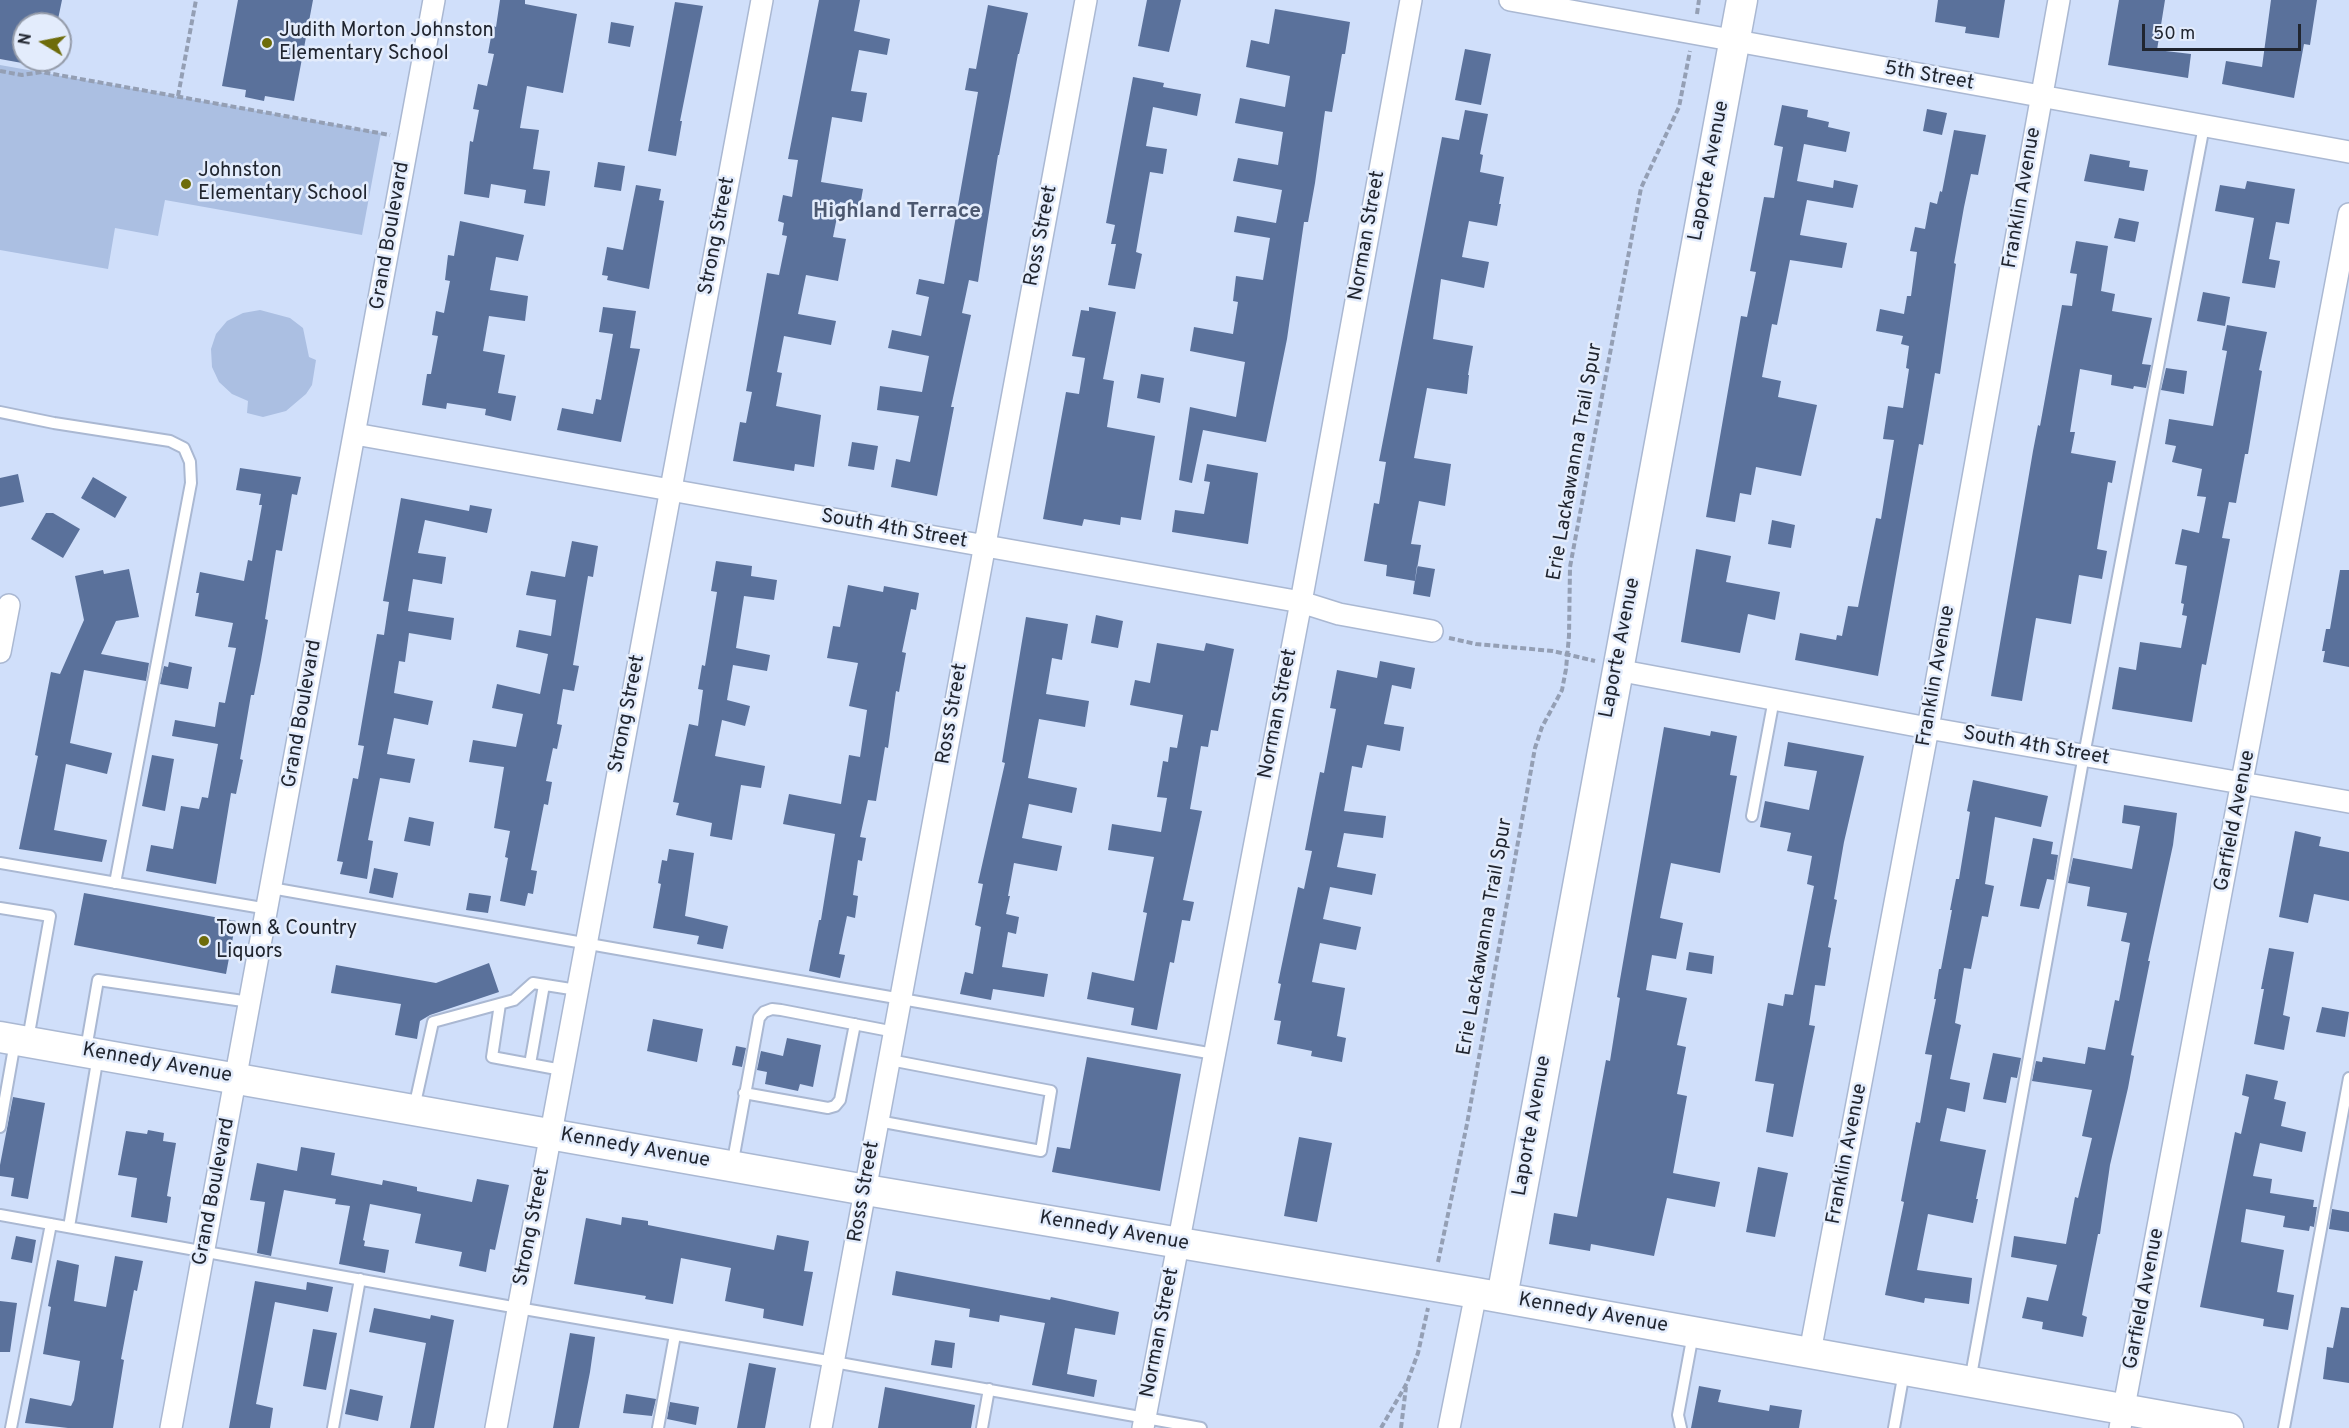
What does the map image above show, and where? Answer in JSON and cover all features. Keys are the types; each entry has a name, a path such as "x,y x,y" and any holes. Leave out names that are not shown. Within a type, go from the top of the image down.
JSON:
{"street":[{"name":"Grand Boulevard","path":"171,1428 434,0"},
{"name":"Strong Street","path":"496,1428 762,0"},
{"name":"Ross Street","path":"821,1428 1086,0"},
{"name":"Norman Street","path":"1144,1423 1300,602 1411,0"},
{"name":"5th Street","path":"1510,0 2349,152"},
{"name":"Laporte Avenue","path":"1449,1428 1489,1295 1617,670 1742,0"},
{"name":"Franklin Avenue","path":"1810,1352 1928,728 2059,0"},
{"name":"Garfield Avenue","path":"2122,1419 2244,783 2349,214"},
{"name":"South 4th Street","path":"355,434 1300,602 1340,614 1432,631"},
{"path":"0,652 9,605"},
{"name":"South 4th Street","path":"1617,670 1928,728 2349,802"},
{"name":"Kennedy Avenue","path":"14,1040 866,1190 1694,1331 1970,1381 2122,1419 2228,1428"}],"lane":[{"path":"1970,1381 2084,755 2204,126"},
{"path":"0,412 170,441 184,448 190,462 190,483 115,883"},
{"path":"1752,816 1774,699"},
{"path":"0,863 268,909"},
{"path":"271,888 1214,1054"},
{"path":"0,908 50,916 14,1040 0,1127"},
{"path":"69,1227 92,1053 98,980 250,1002"},
{"path":"414,1110 433,1022 514,1000 533,983 577,990"},
{"path":"530,1064 544,985"},
{"path":"500,1004 492,1056 562,1070"},
{"path":"732,1166 759,1018 764,1011 781,1010 895,1032"},
{"path":"744,1093 828,1108 835,1106 840,1100 855,1024"},
{"path":"878,1121 1041,1151 1052,1091 890,1060"},
{"path":"2284,1428 2349,1078"},
{"path":"0,1215 988,1389 1144,1423 1201,1428"},
{"path":"11,1428 51,1224"},
{"path":"333,1428 360,1279"},
{"path":"1681,1428 1678,1414 1694,1331"},
{"path":"658,1428 675,1335"},
{"path":"1894,1428 1904,1369"},
{"path":"982,1428 988,1389"}],"path":[{"path":"178,96 196,0"},
{"name":"Erie Lackawanna Trail Spur","path":"1440,1251 1467,1124 1535,748 1542,727 1562,690 1567,654 1570,567 1641,188 1679,107 1699,0"},
{"path":"0,71 22,75 42,72 409,139"},
{"path":"1432,631 1463,642 1567,654 1617,670"},
{"path":"1381,1428 1407,1383 1418,1353 1426,1319"},
{"path":"1401,1428 1407,1383"}],"shaded area":[{"path":"0,65 12,67 12,72 39,72 381,133 362,235 165,200 158,236 115,228 108,269 0,250"},
{"path":"260,310 290,318 303,328 309,357 316,360 312,385 306,394 286,411 263,417 247,413 248,401 232,394 219,382 212,367 211,349 216,334 227,321 243,313"}],"building":[{"path":"0,0 62,0 60,12 12,12 12,61 0,59"},
{"name":"Judith Morton Johnston Elementary School","path":"238,0 313,0 294,101 265,96 264,101 245,97 246,90 222,86"},
{"path":"500,0 525,0 525,4 577,14 563,93 527,86 520,128 539,130 533,169 550,171 545,206 524,203 526,190 491,184 489,198 464,194 470,141 473,142 479,110 473,109 478,84 487,86 494,54 488,53 493,26 496,27"},
{"path":"819,0 860,0 854,31 890,39 887,55 859,50 851,91 867,93 862,122 832,117 821,182 863,189 860,206 840,202 833,237 846,239 838,281 806,275 798,314 836,321 831,345 784,336 777,372 782,373 776,406 821,415 814,467 795,464 794,471 733,461 740,422 746,423 752,392 746,391 767,273 779,275 787,236 782,235 784,223 778,221 783,195 792,197 798,160 788,159"},
{"path":"1147,0 1181,0 1169,52 1138,46"},
{"path":"1938,0 2005,0 1999,38 1965,33 1966,27 1935,22"},
{"path":"2119,0 2165,0 2157,50 2191,54 2188,78 2108,65"},
{"path":"2271,0 2317,0 2310,45 2304,44 2294,98 2222,84 2226,61 2262,67"},
{"path":"675,2 703,6 680,121 682,121 676,156 648,151"},
{"path":"988,5 1028,13 998,155 978,282 969,280 962,313 971,315 951,407 954,407 937,496 891,487 896,459 910,462 919,416 877,410 880,386 922,392 929,356 888,348 892,330 921,336 929,297 916,294 919,279 944,284 978,92 965,90 969,68 976,69"},
{"path":"1275,9 1350,22 1345,54 1342,54 1332,112 1325,111 1315,183 1308,222 1304,222 1287,339 1266,442 1203,430 1192,483 1179,480 1190,407 1236,417 1245,362 1190,351 1194,327 1233,334 1238,302 1233,301 1236,276 1263,280 1270,238 1234,232 1237,216 1276,223 1282,190 1233,181 1238,158 1278,165 1283,132 1235,123 1240,98 1285,107 1290,76 1246,67 1251,40 1269,44"},
{"path":"611,22 634,26 630,47 608,43"},
{"path":"1465,49 1491,54 1481,105 1455,100"},
{"path":"1133,77 1164,83 1163,87 1201,94 1197,116 1153,107 1146,146 1167,149 1163,174 1150,172 1136,252 1142,254 1135,289 1108,285 1116,244 1111,244 1115,225 1106,223"},
{"path":"1782,105 1808,110 1807,117 1829,122 1828,127 1850,132 1846,152 1804,144 1797,181 1833,188 1834,180 1858,185 1853,208 1807,200 1800,235 1847,243 1842,268 1790,260 1777,325 1772,324 1762,377 1781,381 1778,397 1817,405 1801,476 1756,467 1751,495 1740,493 1735,522 1706,517 1741,316 1747,317 1756,272 1750,271 1764,197 1774,198 1783,147 1774,145"},
{"path":"1927,109 1947,113 1942,135 1923,131"},
{"path":"1465,110 1488,114 1480,154 1483,155 1480,172 1504,177 1497,226 1469,221 1462,257 1489,262 1484,288 1441,279 1433,339 1473,346 1467,394 1427,388 1414,458 1451,464 1445,506 1419,501 1411,544 1421,545 1415,581 1386,576 1387,565 1364,561 1374,503 1379,504 1386,462 1379,461 1442,137 1459,140"},
{"path":"1954,130 1986,135 1978,175 1971,174 1964,207 1954,263 1956,264 1940,374 1935,373 1923,445 1919,444 1878,676 1795,660 1800,633 1836,640 1837,635 1842,636 1848,606 1858,607 1876,518 1881,519 1894,440 1883,439 1888,406 1903,408 1909,369 1906,368 1909,346 1901,344 1903,336 1876,331 1880,309 1904,314 1907,296 1911,296 1917,252 1910,251 1915,227 1925,229 1930,202 1937,204 1940,191 1942,192"},
{"path":"2090,154 2130,161 2129,167 2148,170 2144,191 2084,181"},
{"path":"598,162 625,166 621,191 594,187"},
{"path":"2247,181 2295,189 2289,224 2276,222 2269,259 2280,261 2275,288 2242,283 2254,218 2215,211 2220,185 2245,189"},
{"path":"636,185 661,189 659,200 664,201 649,289 607,280 608,276 602,275 607,247 623,250"},
{"path":"2119,218 2139,222 2135,242 2114,238"},
{"path":"460,221 524,235 518,261 496,257 490,290 528,296 525,321 489,316 483,351 505,355 498,393 516,396 511,421 485,415 486,409 447,403 446,409 422,405 427,374 431,374 438,336 432,335 436,311 444,313 450,281 445,280 448,255 454,256"},
{"path":"2076,241 2108,246 2101,291 2115,294 2112,311 2152,318 2142,364 2151,365 2146,388 2134,386 2133,389 2111,385 2112,375 2080,369 2070,432 2075,432 2071,453 2116,461 2112,483 2108,482 2097,549 2107,551 2102,579 2079,575 2071,624 2036,618 2022,701 1991,696 2033,451 2038,425 2040,426 2062,305 2072,306 2077,274 2070,273"},
{"path":"2203,292 2230,297 2225,326 2197,321"},
{"path":"603,307 636,311 630,348 640,349 621,442 557,430 562,408 593,414 596,399 601,400 613,334 599,332"},
{"path":"1089,307 1116,312 1103,379 1114,381 1107,427 1155,436 1141,520 1121,517 1120,525 1084,519 1082,526 1043,519 1066,392 1079,394 1085,358 1072,356 1081,310 1089,311"},
{"path":"2227,325 2267,332 2259,370 2262,371 2248,454 2245,454 2236,503 2229,502 2222,538 2230,539 2206,665 2202,664 2192,722 2112,709 2119,667 2136,670 2140,642 2181,648 2187,616 2182,615 2184,604 2181,603 2187,566 2175,564 2182,529 2199,533 2206,497 2197,496 2202,469 2172,462 2176,446 2165,444 2169,419 2213,426 2227,351 2222,350"},
{"path":"2166,368 2187,371 2184,394 2161,390"},
{"path":"1141,374 1164,378 1160,403 1137,398"},
{"path":"852,442 878,446 874,470 848,466"},
{"path":"1207,464 1258,473 1248,544 1172,532 1175,510 1204,514 1210,482 1204,481"},
{"path":"240,468 301,477 297,495 292,494 282,551 276,550 261,660 254,695 251,695 240,759 243,760 236,794 231,793 216,884 146,871 151,845 173,849 181,806 199,809 202,797 208,798 218,744 172,736 175,720 215,727 219,702 225,703 236,648 228,647 233,623 195,616 199,593 196,593 200,572 244,581 248,560 252,561 262,505 259,505 261,494 236,490"},
{"path":"18,474 24,502 0,507 0,478"},
{"path":"93,477 127,497 115,518 81,498"},
{"path":"401,498 469,511 470,505 492,509 487,533 425,520 418,553 446,557 442,584 413,579 408,611 454,618 451,640 409,633 405,662 399,661 394,693 433,701 428,725 394,718 387,754 415,759 410,783 380,778 368,840 373,841 367,879 340,874 343,862 337,861 353,778 358,779 364,746 358,745 377,634 384,635 389,602 383,601"},
{"path":"46,513 53,513 80,529 63,558 31,539"},
{"path":"1772,520 1795,525 1791,548 1768,544"},
{"path":"572,541 598,546 593,577 588,576 573,665 579,666 574,691 563,689 557,724 562,725 557,749 553,748 546,781 552,782 548,805 544,804 531,870 537,871 533,894 528,893 525,906 500,901 508,858 505,857 510,831 494,828 504,767 469,762 473,740 516,747 523,714 492,708 497,684 540,694 548,654 516,647 519,630 551,636 556,600 526,595 531,571 565,577"},
{"path":"1696,549 1731,556 1726,582 1780,592 1775,620 1748,614 1740,653 1681,642"},
{"path":"716,561 752,566 751,576 777,580 774,600 744,596 736,648 770,655 767,671 733,665 727,700 750,706 745,726 722,720 715,756 765,766 761,788 741,785 732,840 710,836 712,823 676,815 679,803 673,802 689,724 698,726 703,690 698,689 702,665 705,666 717,592 711,591"},
{"path":"1417,566 1435,569 1430,597 1413,594"},
{"path":"129,569 139,617 116,621 101,654 149,663 146,681 84,670 70,743 112,753 107,774 66,764 54,830 107,840 102,862 19,849 38,756 35,755 51,672 60,674 84,620 75,576 103,570 104,574"},
{"path":"2340,570 2349,570 2349,667 2323,662 2325,651 2322,651 2326,629 2330,629"},
{"path":"848,585 883,592 884,586 919,593 916,610 911,609 902,652 906,653 899,692 896,691 888,748 885,747 876,801 868,800 860,837 866,838 862,861 858,860 853,895 858,896 855,918 847,916 839,954 845,955 840,978 809,971 819,920 821,920 835,834 783,824 789,794 841,804 849,755 860,757 867,710 849,706 858,663 827,658 833,626 840,627"},
{"path":"1096,615 1123,621 1118,648 1091,643"},
{"path":"1026,617 1068,624 1062,660 1052,658 1046,694 1089,701 1085,727 1039,719 1028,778 1077,788 1072,813 1029,804 1022,838 1062,846 1057,871 1014,863 1008,896 1010,896 1006,914 1019,917 1016,934 1008,932 1002,967 1048,974 1044,997 993,989 991,1000 960,994 965,972 973,974 981,927 975,925 983,884 978,883 1005,763 1002,762"},
{"path":"1157,643 1204,651 1206,643 1234,649 1218,731 1211,730 1208,747 1201,746 1190,809 1202,811 1183,900 1194,902 1190,921 1182,920 1174,963 1170,962 1157,1030 1131,1025 1134,1008 1087,999 1092,972 1134,981 1147,913 1143,912 1154,857 1108,850 1112,824 1161,832 1167,798 1157,797 1163,761 1168,762 1170,747 1177,748 1183,715 1130,705 1135,680 1150,683"},
{"path":"1380,661 1415,668 1411,689 1392,685 1384,724 1404,727 1400,751 1367,745 1362,768 1352,766 1344,811 1386,816 1383,838 1344,833 1337,867 1376,874 1372,895 1330,887 1323,919 1361,927 1356,950 1320,943 1312,982 1345,988 1337,1036 1346,1038 1342,1062 1311,1056 1312,1051 1277,1044 1281,1021 1274,1020 1281,984 1278,983 1298,887 1304,889 1312,851 1305,850 1320,772 1324,773 1336,709 1330,708 1337,670 1377,678"},
{"path":"169,662 192,667 188,689 160,684 164,666 168,667"},
{"path":"1664,727 1710,736 1711,731 1737,736 1730,775 1737,776 1720,873 1671,863 1660,918 1683,923 1676,959 1652,955 1646,990 1687,998 1677,1045 1686,1047 1677,1094 1687,1096 1673,1173 1720,1182 1715,1207 1667,1198 1654,1256 1591,1244 1590,1251 1549,1244 1554,1213 1577,1217 1606,1060 1610,1061 1620,998 1617,997"},
{"path":"1788,742 1864,756 1844,842 1834,899 1837,900 1828,947 1831,948 1825,986 1815,985 1809,1025 1815,1026 1793,1137 1766,1132 1774,1084 1755,1081 1768,1003 1783,1006 1785,994 1793,995 1814,886 1807,884 1812,856 1787,851 1791,833 1760,827 1765,801 1809,810 1817,771 1784,766"},
{"path":"152,755 174,759 165,811 142,806"},
{"path":"1973,780 2048,796 2041,827 1995,817 1985,884 1994,886 1988,917 1982,916 1971,969 1964,968 1955,1023 1961,1025 1950,1079 1970,1083 1965,1112 1947,1108 1940,1141 1986,1150 1976,1199 1978,1199 1973,1223 1928,1214 1917,1270 1972,1278 1969,1304 1925,1298 1924,1303 1885,1295 1904,1202 1901,1201 1916,1122 1920,1123 1932,1055 1925,1054 1956,879 1959,879"},
{"path":"2124,805 2177,813 2173,845 2131,1055 2134,1056 2128,1088 2110,1165 2100,1234 2098,1234 2082,1315 2087,1317 2083,1337 2042,1329 2043,1322 2022,1318 2027,1297 2048,1301 2057,1265 2011,1257 2014,1236 2066,1244 2075,1197 2078,1198 2092,1138 2082,1136 2092,1090 2032,1081 2036,1061 2042,1062 2043,1057 2085,1064 2088,1047 2105,1050 2115,1000 2119,1001 2130,943 2121,941 2127,913 2087,906 2090,887 2068,883 2073,858 2132,869 2140,826 2122,823"},
{"path":"409,817 434,822 430,846 404,841"},
{"path":"2295,831 2321,837 2319,846 2349,852 2349,901 2314,894 2308,923 2279,917"},
{"path":"2033,838 2053,842 2051,854 2058,855 2054,880 2047,879 2039,909 2020,906"},
{"path":"669,849 694,853 685,916 728,926 723,949 697,944 699,936 653,928 661,884 658,883 662,860 667,861"},
{"path":"374,868 398,873 393,898 369,893"},
{"path":"84,893 236,921 226,974 74,945"},
{"path":"469,893 491,896 488,913 466,910"},
{"path":"2269,948 2294,952 2283,1015 2290,1017 2284,1050 2254,1044"},
{"path":"1689,952 1714,956 1712,974 1686,970"},
{"path":"489,963 499,992 430,1015 420,1021 417,1039 395,1035 401,1004 331,993 336,965 436,983"},
{"path":"2322,1007 2349,1012 2345,1037 2316,1032"},
{"path":"653,1019 703,1029 697,1062 647,1051"},
{"path":"787,1038 821,1045 813,1087 800,1084 798,1091 765,1084 767,1072 757,1070 761,1051 783,1056"},
{"path":"736,1046 746,1048 742,1067 732,1065"},
{"path":"1993,1053 2021,1058 2017,1078 2011,1077 2006,1103 1983,1099"},
{"path":"1087,1057 1181,1074 1160,1191 1052,1172 1057,1147 1070,1149"},
{"path":"2246,1074 2278,1081 2274,1099 2286,1102 2281,1126 2306,1132 2302,1152 2260,1143 2253,1176 2272,1179 2270,1193 2314,1200 2313,1207 2317,1207 2314,1227 2310,1226 2309,1231 2283,1227 2285,1216 2246,1209 2241,1242 2284,1250 2277,1292 2294,1295 2288,1330 2263,1326 2264,1319 2200,1307 2235,1132 2241,1134 2249,1097 2242,1095"},
{"path":"13,1097 45,1103 28,1199 11,1196 14,1178 0,1176"},
{"path":"148,1130 164,1133 163,1141 176,1143 167,1196 171,1197 167,1223 131,1217 137,1178 118,1175 126,1131 147,1134"},
{"path":"1299,1137 1332,1143 1317,1222 1284,1216"},
{"path":"301,1147 335,1153 331,1175 382,1185 383,1180 417,1187 417,1191 472,1202 477,1179 509,1185 495,1250 490,1249 486,1272 459,1266 462,1252 415,1243 421,1214 370,1204 363,1240 365,1241 364,1246 389,1250 385,1273 339,1264 350,1206 335,1204 336,1199 284,1190 271,1256 257,1253 265,1202 250,1200 257,1163 297,1171"},
{"path":"1758,1167 1788,1173 1775,1237 1746,1232"},
{"path":"2332,1209 2349,1212 2349,1232 2329,1229"},
{"path":"622,1217 648,1221 648,1225 774,1250 777,1235 809,1241 804,1271 813,1272 803,1326 763,1318 764,1309 725,1301 731,1268 681,1258 673,1304 645,1299 646,1296 574,1284 586,1218 621,1225"},
{"path":"16,1236 36,1240 32,1263 11,1259"},
{"path":"115,1256 143,1261 137,1291 134,1290 121,1359 124,1360 113,1428 68,1428 25,1423 30,1398 71,1406 74,1400 80,1361 43,1354 51,1307 48,1306 57,1260 79,1265 74,1301 106,1307"},
{"path":"896,1271 1050,1300 1051,1297 1119,1312 1115,1335 1075,1328 1067,1374 1097,1380 1094,1397 1032,1385 1045,1323 1000,1315 999,1322 969,1317 970,1309 892,1295"},
{"path":"255,1281 306,1290 307,1282 333,1287 328,1312 275,1302 256,1404 273,1408 270,1428 229,1428"},
{"path":"0,1301 17,1303 10,1352 0,1352"},
{"path":"2341,1307 2349,1308 2349,1383 2323,1379 2327,1347 2333,1348"},
{"path":"374,1308 430,1319 431,1315 454,1320 434,1428 410,1428 426,1343 369,1332"},
{"path":"313,1329 337,1333 326,1390 303,1386"},
{"path":"570,1333 595,1337 590,1372 579,1428 553,1428"},
{"path":"935,1340 955,1343 952,1368 931,1365"},
{"path":"749,1363 776,1368 765,1428 737,1428"},
{"path":"1699,1386 1721,1390 1718,1402 1769,1411 1770,1405 1802,1410 1799,1428 1691,1428"},
{"path":"885,1387 975,1405 971,1428 878,1428"},
{"path":"350,1389 383,1396 378,1421 345,1414"},
{"path":"626,1394 656,1399 652,1416 623,1413"},
{"path":"670,1402 699,1407 696,1425 667,1419"}],"place":[{"name":"Judith Morton Johnston Elementary School","path":"267,43"},
{"name":"Johnston Elementary School","path":"186,184"},
{"name":"Town & Country Liquors","path":"204,941"}],"district":[{"name":"Highland Terrace","path":"897,213"}]}
